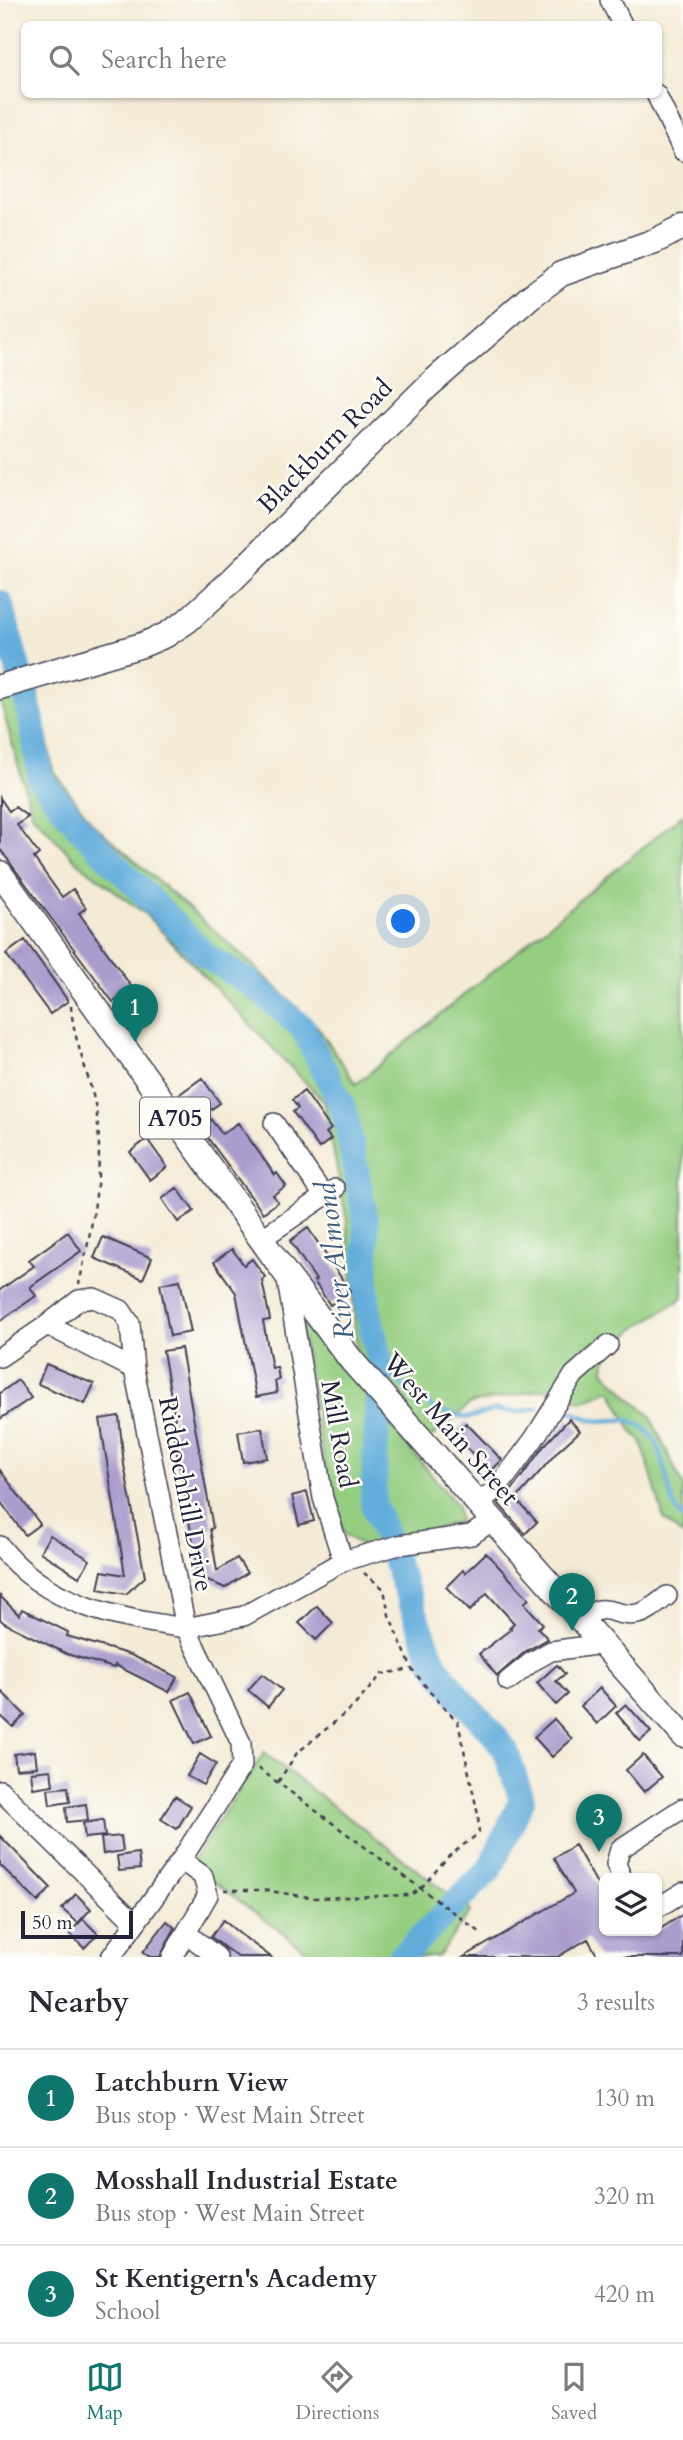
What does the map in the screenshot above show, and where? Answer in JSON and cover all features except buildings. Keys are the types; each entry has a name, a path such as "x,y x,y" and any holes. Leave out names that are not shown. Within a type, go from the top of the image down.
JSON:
{"main road":[{"name":"Blackburn Road","path":"0,687 142,645 166,635 187,621 428,386 530,297 561,274 655,241 683,227"},
{"name":"West Main Street","path":"0,873 286,1274 352,1361 389,1406 683,1735"}],"street":[{"path":"610,0 620,21"},
{"path":"658,98 683,152"},
{"path":"261,1239 330,1192 274,1123"},
{"name":"Mill Road","path":"286,1274 323,1498 342,1560"},
{"name":"Riddochhill Drive","path":"79,1300 94,1298 121,1310 130,1324 134,1369 186,1628 241,1744 242,1756"},
{"path":"0,1357 79,1300"},
{"name":"Riddochhill Drive","path":"47,1325 134,1369"},
{"path":"0,1546 13,1563 64,1599 134,1621 186,1628 244,1616 342,1560 399,1545 471,1535 499,1486 534,1439 574,1375 608,1345"},
{"path":"582,1622 590,1613 603,1607 623,1614 640,1614 667,1596"},
{"path":"508,1681 551,1651 602,1644"},
{"path":"111,1957 181,1860 242,1765 242,1756"},
{"path":"0,1790 135,1923"},
{"path":"620,1873 616,1864 620,1849 683,1808"},
{"path":"172,1957 208,1895 204,1876 181,1860"},
{"path":"662,1905 683,1892"},
{"path":"186,1933 217,1957"}],"path":[{"path":"70,1001 95,1106 99,1152 90,1233 76,1295 79,1300"},
{"path":"207,1891 262,1889 316,1898 411,1895 421,1888 448,1857 479,1833 458,1722 430,1693 412,1669 389,1615 384,1589 342,1560"},
{"path":"278,1782 297,1753 354,1706 382,1674 412,1669"},
{"path":"242,1756 481,1933"}],"green space":[{"path":"38,693 53,770 93,824 243,956 317,1026 356,1084 683,814 683,1298 633,1330 605,1360 604,1371 650,1415 683,1486 683,1536 664,1519 641,1440 632,1432 611,1390 582,1402 545,1389 470,1404 428,1440 357,1355 347,1221 324,1102 145,914 76,861 32,814 0,700"},
{"path":"298,1311 457,1506 459,1522 366,1549 344,1534 322,1453"},
{"path":"264,1753 471,1911 437,1957 315,1957 190,1864"}],"waterway":[{"name":"River Almond","path":"0,603 31,716 41,780 82,831 205,955 254,986 303,1028 344,1110 366,1221 367,1304 380,1363 373,1503 434,1663 459,1697 506,1751 522,1800 490,1869 401,1957"},
{"path":"380,1363 404,1387 436,1410 468,1418 496,1410 517,1412 538,1408"},
{"path":"563,1408 585,1418 599,1421 627,1420 645,1428 660,1451 670,1494 683,1519"}],"place":[{"name":"Latchburn View","path":"135,1042"},
{"name":"Mosshall Industrial Estate","path":"572,1631"},
{"name":"St Kentigern's Academy","path":"599,1852"}]}
